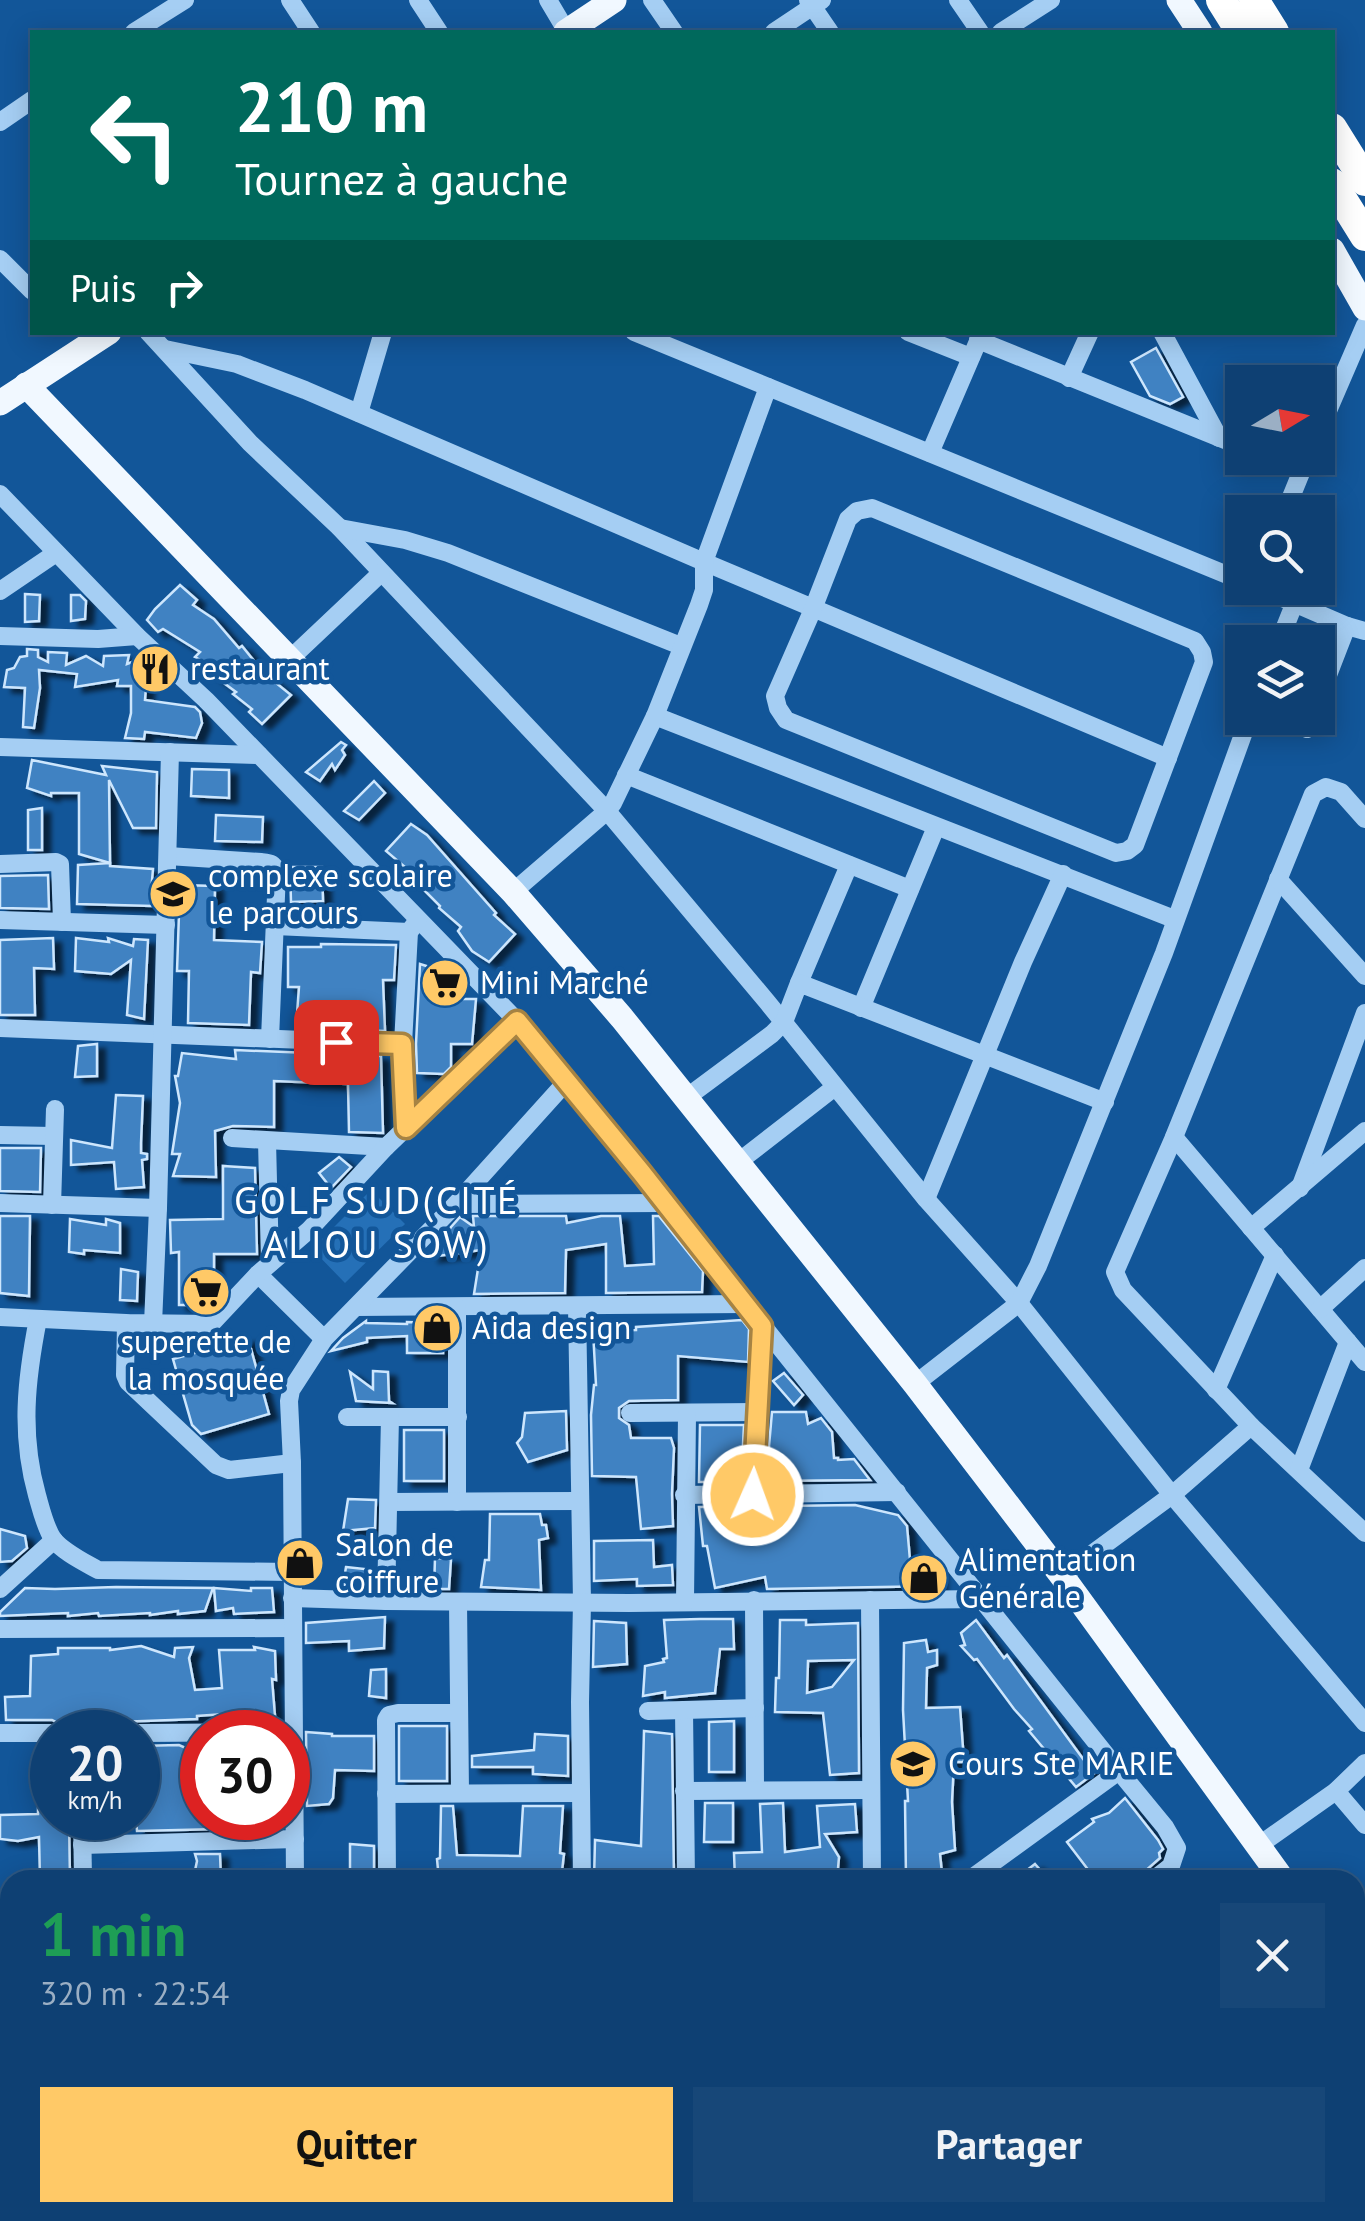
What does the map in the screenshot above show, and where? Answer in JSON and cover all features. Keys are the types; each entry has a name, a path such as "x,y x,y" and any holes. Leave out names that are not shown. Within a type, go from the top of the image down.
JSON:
{"highway":[{"path":"1222,0 1240,30"},
{"path":"1254,0 1273,30"},
{"path":"1335,133 1365,181"},
{"path":"1335,188 1365,236"}],"main road":[{"path":"569,30 614,0"},
{"path":"1180,0 1199,30"},
{"path":"1335,255 1365,308"},
{"path":"0,403 90,337"},
{"path":"26,386 512,892 622,1018 916,1384 1062,1576 1275,1870"}],"street":[{"path":"137,30 186,0"},
{"path":"290,0 310,30"},
{"path":"418,0 438,30"},
{"path":"548,0 565,30"},
{"path":"652,0 673,30"},
{"path":"958,0 979,30"},
{"path":"1003,30 1051,0"},
{"path":"777,30 814,2 829,30"},
{"path":"0,122 30,101"},
{"path":"0,259 30,289"},
{"path":"1335,395 1365,325"},
{"path":"151,335 250,443 340,528 607,811 1365,1723"},
{"path":"359,413 382,335"},
{"path":"641,335 1225,574"},
{"path":"927,335 977,343 1225,440"},
{"path":"1068,378 1089,335"},
{"path":"1172,336 1219,438"},
{"path":"930,453 977,343"},
{"path":"165,349 237,364 359,413 1168,758"},
{"path":"512,892 607,811 626,775 655,716 704,590 704,562 768,387"},
{"path":"0,494 259,755 414,926 517,1021 567,1080 1166,1826 1177,1848 1166,1870"},
{"path":"872,508 1195,641 1204,662 1135,844 1116,853 786,720 775,696 814,608 848,520 857,511 872,508"},
{"path":"340,528 448,552 681,646"},
{"path":"0,592 56,553"},
{"path":"290,660 380,573"},
{"path":"1302,605 1356,628 1335,668"},
{"path":"0,636 137,636"},
{"path":"655,716 1174,919"},
{"path":"916,1384 1018,1303 1038,1266 1164,952 1243,735"},
{"path":"0,747 259,755"},
{"path":"153,1324 170,752"},
{"path":"626,775 910,889"},
{"path":"1365,818 1341,792 1326,786 1312,794 1174,1136 1118,1263 1116,1280 1251,1426 1365,1533"},
{"path":"861,1008 936,827"},
{"path":"168,856 272,863 277,872 270,1038"},
{"path":"0,864 60,864 62,922"},
{"path":"686,1098 784,1022 848,864"},
{"path":"926,1198 1063,874"},
{"path":"1278,879 1365,976"},
{"path":"0,920 166,925"},
{"path":"275,926 414,926"},
{"path":"406,1128 402,1044 414,926"},
{"path":"799,983 1106,1102"},
{"path":"1300,1188 1365,1013"},
{"path":"0,1317 211,1324 517,1021"},
{"path":"0,1028 402,1044"},
{"path":"293,1710 291,1390 324,1339 456,1204 567,1080"},
{"path":"738,1163 835,1087"},
{"path":"52,1205 55,1109"},
{"path":"1252,1228 1365,1132"},
{"path":"0,1136 54,1136"},
{"path":"1174,1136 1365,1362"},
{"path":"232,1138 386,1147"},
{"path":"268,1142 264,1268 324,1339"},
{"path":"0,1203 158,1208"},
{"path":"456,1204 666,1203"},
{"path":"1216,1390 1275,1255"},
{"path":"1320,1308 1365,1268"},
{"path":"356,1308 746,1304"},
{"path":"577,1306 582,1870"},
{"path":"457,1308 457,1502"},
{"path":"38,1319 25,1413 28,1464 40,1509 54,1540 98,1570 292,1572"},
{"path":"126,1323 126,1379 216,1465 230,1470 292,1463"},
{"path":"753,1495 762,1326"},
{"path":"1299,1470 1348,1342"},
{"path":"630,1413 756,1412"},
{"path":"685,1602 687,1414"},
{"path":"347,1417 458,1417"},
{"path":"386,1601 390,1418"},
{"path":"1062,1576 1172,1495 1251,1426"},
{"path":"684,1496 897,1492"},
{"path":"389,1502 579,1501"},
{"path":"0,1590 54,1540"},
{"path":"292,1598 458,1602 982,1599"},
{"path":"754,1600 755,1788"},
{"path":"870,1600 872,1870"},
{"path":"458,1602 460,1793"},
{"path":"0,1629 292,1628"},
{"path":"648,1711 756,1708"},
{"path":"684,1710 686,1870"},
{"path":"387,1870 386,1720 398,1713 460,1714"},
{"path":"0,1733 30,1733"},
{"path":"1258,1846 1336,1792 1365,1764"},
{"path":"984,1870 1118,1771"},
{"path":"684,1791 871,1790"},
{"path":"386,1794 581,1792"},
{"path":"1336,1792 1365,1825"},
{"path":"82,1840 82,1870"},
{"path":"82,1844 252,1840"},
{"path":"295,1840 295,1870"}],"shaded area":[{"path":"371,1190 405,1224 345,1283 312,1249"}],"building":[{"path":"1156,348 1183,397 1170,404 1150,396 1131,362"},
{"path":"180,585 197,600 193,605 214,619 239,648 242,646 291,695 262,724 249,712 252,709 233,694 236,692 213,675 218,670 195,657 200,652 163,629 158,632 147,620"},
{"path":"25,594 40,595 39,621 25,622"},
{"path":"71,595 80,595 86,601 85,619 71,621"},
{"path":"27,649 38,650 38,657 48,662 48,652 67,653 66,665 86,656 103,666 104,656 129,655 127,664 143,658 148,663 145,700 195,707 202,723 196,738 145,732 144,739 125,738 131,713 131,686 117,686 118,680 75,687 77,674 39,670 34,728 23,727 25,688 4,687 7,670 14,668 20,657 27,656"},
{"path":"341,742 346,745 342,750 345,755 335,770 332,764 320,781 306,772"},
{"path":"32,760 106,775 102,766 157,772 156,828 133,828 109,780 110,863 79,854 79,793 51,796 27,788"},
{"path":"192,769 229,770 229,798 191,796"},
{"path":"374,781 385,793 359,820 344,811"},
{"path":"42,808 42,850 28,850 28,810"},
{"path":"216,815 263,817 262,842 215,841"},
{"path":"411,824 427,835 494,915 515,934 489,962 472,951 458,931 461,927 386,851"},
{"path":"110,863 153,869 153,906 77,904 78,865"},
{"path":"290,867 322,867 323,901 291,902"},
{"path":"48,875 49,909 0,908 0,876"},
{"path":"180,885 215,886 214,940 262,942 260,973 251,972 249,1025 188,1023 189,971 177,971"},
{"path":"53,938 54,969 34,968 35,1015 0,1015 0,940"},
{"path":"76,938 109,942 108,938 133,946 134,939 148,940 144,1019 127,1015 131,960 111,974 75,971"},
{"path":"396,945 394,980 383,980 385,1031 296,1027 299,987 288,987 288,947"},
{"path":"420,964 455,975 454,999 476,999 472,1044 451,1044 451,1067 444,1074 417,1073"},
{"path":"97,1044 97,1076 75,1077 78,1046"},
{"path":"235,1050 381,1056 383,1133 349,1132 348,1084 274,1081 274,1127 233,1126 215,1131 216,1177 173,1176 180,1154 172,1154 180,1103 175,1076 182,1053 236,1059"},
{"path":"116,1095 143,1096 141,1153 147,1154 147,1159 142,1160 144,1187 116,1189 114,1162 71,1165 71,1140 112,1148"},
{"path":"0,1148 41,1148 40,1192 0,1191"},
{"path":"339,1157 351,1167 331,1188 319,1173"},
{"path":"223,1166 255,1168 257,1254 214,1254 214,1303 179,1305 179,1252 171,1253 170,1220 223,1219"},
{"path":"0,1216 30,1216 29,1296 0,1293"},
{"path":"473,1216 566,1216 567,1223 620,1216 625,1266 654,1264 653,1216 659,1216 703,1271 702,1292 606,1293 606,1244 566,1250 565,1293 474,1294 481,1250 431,1257 460,1217 474,1227"},
{"path":"70,1219 106,1225 106,1219 120,1223 120,1253 69,1252"},
{"path":"121,1269 138,1272 137,1301 120,1300"},
{"path":"742,1320 749,1329 748,1362 678,1356 678,1400 629,1401 619,1408 619,1418 629,1425 631,1438 671,1438 674,1448 673,1526 641,1529 636,1477 592,1476 591,1415 596,1385 593,1331"},
{"path":"366,1321 443,1323 443,1353 407,1353 407,1336 367,1338 367,1342 331,1351"},
{"path":"248,1338 269,1414 201,1434 192,1425 173,1359"},
{"path":"373,1371 388,1372 392,1403 356,1401 350,1372 373,1389"},
{"path":"784,1373 803,1395 794,1405 773,1381"},
{"path":"566,1411 567,1450 528,1462 517,1443 522,1437 525,1413"},
{"path":"772,1412 806,1412 808,1424 821,1418 832,1432 834,1458 854,1459 870,1480 766,1481"},
{"path":"700,1425 744,1425 741,1482 699,1482"},
{"path":"404,1430 444,1430 444,1481 404,1481"},
{"path":"348,1499 376,1500 375,1528 343,1531"},
{"path":"855,1505 898,1515 907,1526 910,1560 932,1558 938,1565 939,1586 767,1589 765,1577 715,1588 707,1546 703,1546 699,1507"},
{"path":"490,1514 540,1514 548,1538 539,1540 541,1590 481,1587 485,1560 489,1560"},
{"path":"0,1529 25,1536 27,1548 12,1561 0,1562"},
{"path":"653,1540 654,1567 672,1565 673,1585 637,1586 637,1579 594,1581 594,1541"},
{"path":"435,1558 451,1559 449,1589 434,1589"},
{"path":"346,1567 374,1570 374,1583 343,1585"},
{"path":"25,1588 213,1588 205,1611 0,1616"},
{"path":"214,1588 272,1588 274,1612 234,1614 233,1608 216,1611"},
{"path":"385,1617 384,1648 349,1651 349,1641 306,1643 306,1623"},
{"path":"733,1619 734,1649 720,1649 715,1693 665,1698 665,1692 643,1696 645,1666 667,1658 664,1620"},
{"path":"780,1620 806,1620 806,1625 858,1623 859,1773 830,1775 823,1713 775,1712","holes":["854,1660 832,1687 807,1693 808,1661"]},
{"path":"976,1620 1096,1772 1076,1787 977,1659 961,1646 965,1645 961,1633"},
{"path":"594,1621 626,1623 627,1664 593,1667"},
{"path":"926,1640 928,1652 937,1650 937,1665 927,1668 926,1708 960,1707 964,1762 954,1762 955,1850 940,1854 942,1870 906,1870 904,1643"},
{"path":"141,1646 174,1657 175,1648 193,1647 189,1658 195,1690 222,1688 219,1650 255,1650 254,1647 275,1651 275,1710 180,1710 180,1720 160,1720 160,1710 30,1710 30,1720 6,1720 5,1697 30,1696 31,1656 58,1654 58,1648 110,1650"},
{"path":"386,1669 386,1698 369,1696 371,1670"},
{"path":"734,1721 734,1772 709,1772 709,1722"},
{"path":"399,1726 447,1726 447,1781 399,1781"},
{"path":"644,1731 672,1734 674,1870 594,1870 595,1840 641,1846"},
{"path":"310,1732 374,1736 374,1771 335,1770 329,1804 310,1806"},
{"path":"535,1734 568,1736 568,1776 533,1774 533,1767 472,1767 472,1756 534,1750"},
{"path":"160,1745 180,1745 180,1830 160,1830"},
{"path":"1125,1798 1158,1840 1163,1849 1160,1858 1146,1870 1088,1870 1067,1842 1094,1822 1092,1819 1109,1813"},
{"path":"705,1803 733,1803 733,1842 704,1842"},
{"path":"783,1803 785,1852 820,1847 817,1806 855,1804 857,1832 825,1834 839,1857 838,1870 735,1870 734,1853 762,1852 760,1804"},
{"path":"441,1806 453,1806 457,1855 520,1856 523,1806 563,1806 562,1870 438,1870"},
{"path":"30,1814 30,1839 0,1839 0,1815"},
{"path":"39,1840 69,1840 70,1870 40,1870"},
{"path":"350,1844 374,1846 374,1870 350,1870"},
{"path":"195,1854 220,1854 221,1870 195,1870"}],"place":[{"name":"restaurant","path":"155,669"},
{"name":"complexe scolaire le parcours","path":"173,894"},
{"name":"Mini Marché","path":"445,983"},
{"name":"superette de la mosquée","path":"206,1292"},
{"name":"Aida design","path":"437,1328"},
{"name":"Salon de coiffure","path":"300,1563"},
{"name":"Alimentation Générale","path":"924,1578"},
{"name":"Cours Ste MARIE","path":"913,1764"}],"district":[{"name":"GOLF SUD(CITÉ ALIOU SOW)","path":"377,1223"}],"route":[{"path":"336,1042 402,1044 406,1128 517,1021 762,1326 753,1495"}]}
